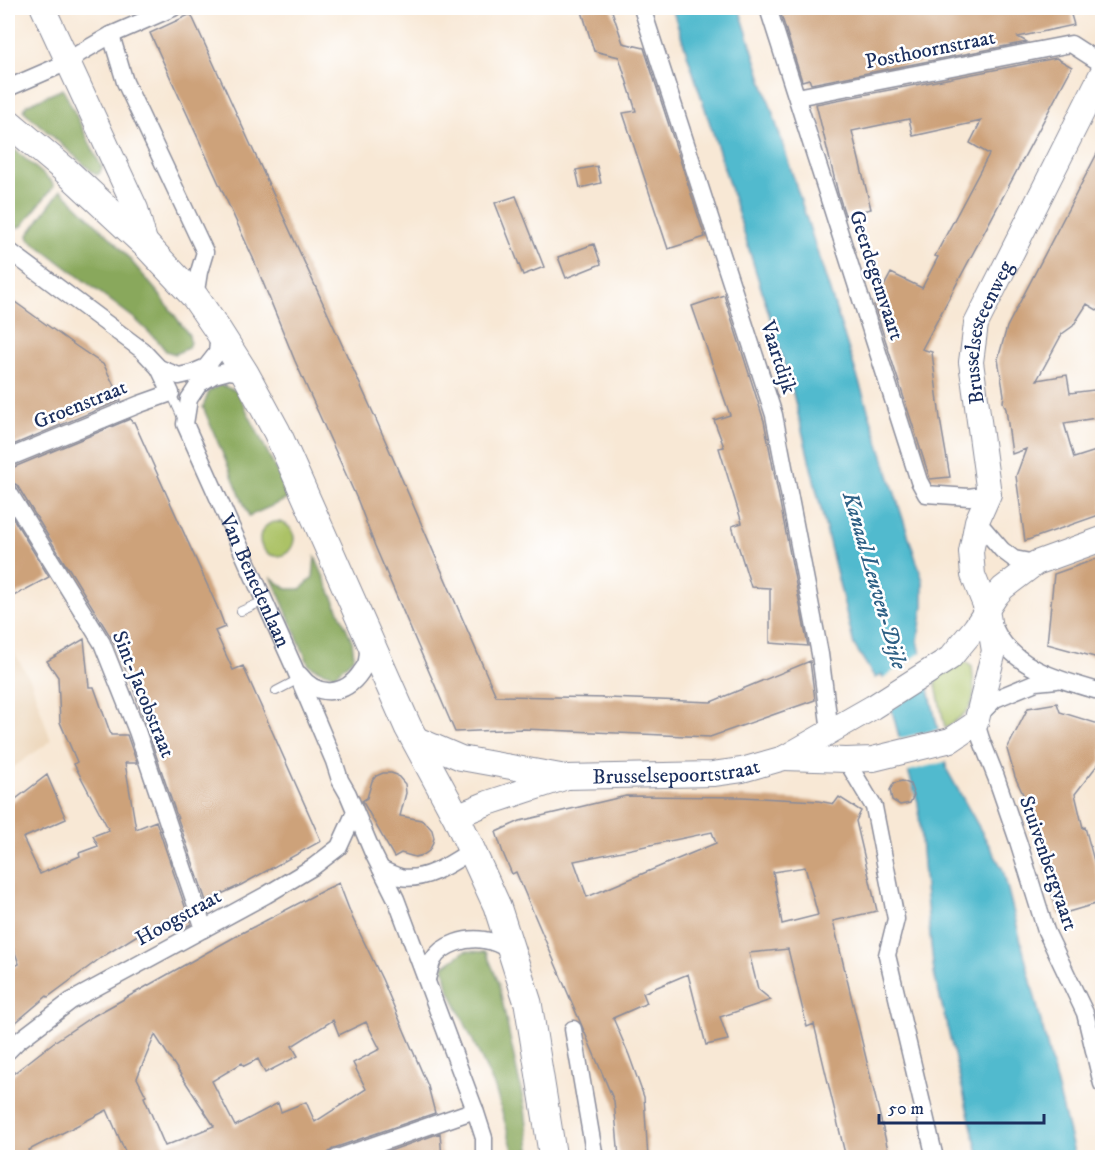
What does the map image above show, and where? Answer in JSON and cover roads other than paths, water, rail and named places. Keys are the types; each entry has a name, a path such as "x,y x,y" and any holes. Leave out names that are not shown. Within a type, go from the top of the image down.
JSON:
{"main road":[{"path":"44,8 136,208 146,245"},
{"name":"Brusselsesteenweg","path":"989,494 971,362 976,324 1102,73"},
{"path":"8,122 64,169 146,245 195,297 245,373 277,432 408,727 456,816 497,906 528,1003 555,1156"},
{"path":"978,718 994,651 987,609 974,576 971,552 977,521 989,494"},
{"name":"Brusselsepoortstraat","path":"414,738 461,758 566,777 713,774 742,770 784,758 873,707 950,658 975,628 1003,588 1036,563 1102,539"},
{"name":"Brusselsepoortstraat","path":"784,758 873,759 951,740 978,718"},
{"name":"Brusselsepoortstraat","path":"456,816 566,777"}],"street":[{"name":"Vaartdijk","path":"642,8 774,415 820,654 830,731"},
{"name":"Geerdegemvaart","path":"768,8 919,481 926,494 969,497 989,494"},
{"path":"8,88 68,62 111,35 167,9"},
{"path":"111,35 125,82 205,252 195,297"},
{"name":"Posthoornstraat","path":"797,97 1071,44 1102,64"},
{"name":"Van Benedenlaan","path":"8,250 142,350 159,368 171,393"},
{"path":"159,368 179,376 206,367 217,353 219,332"},
{"path":"185,424 189,399 199,384 214,375 229,370 245,373"},
{"name":"Groenstraat","path":"8,458 171,393"},
{"name":"Van Benedenlaan","path":"185,424 297,673 334,760 340,780 396,899 475,1110 484,1138 484,1158"},
{"name":"Sint-Jacobstraat","path":"8,491 102,643 137,731 204,929"},
{"path":"977,521 1002,550 1014,559 1036,563"},
{"path":"987,609 999,638 1008,649 1034,668 1061,680 1102,692"},
{"path":"297,673 307,684 323,691 340,690 355,680 366,663 369,637"},
{"name":"Brusselsepoortstraat","path":"978,718 995,699 1036,682 1061,680"},
{"name":"Stuivenbergvaart","path":"978,718 981,739 1018,841 1046,931 1085,1013 1102,1084"},
{"path":"846,760 874,807 896,919 887,955 935,1158"},
{"name":"Hoogstraat","path":"8,1051 71,1002 313,867 339,847 355,812"},
{"path":"381,869 399,877 416,878 425,876 472,850"},
{"path":"427,979 433,960 443,950 456,943 470,939 485,940 511,951"},
{"path":"573,1029 595,1158"},
{"path":"337,1158 475,1110"}],"lane":[{"name":"Van Benedenlaan","path":"171,393 185,424"},
{"path":"241,611 264,601"},
{"path":"276,691 297,673"}],"water":[{"name":"Kanaal Leuven-Dijle","path":"672,8 739,8 923,581 923,606 918,641 947,770 1003,870 1075,1157 979,1157 934,973 918,802 882,674 875,678 854,645 792,389"}]}
